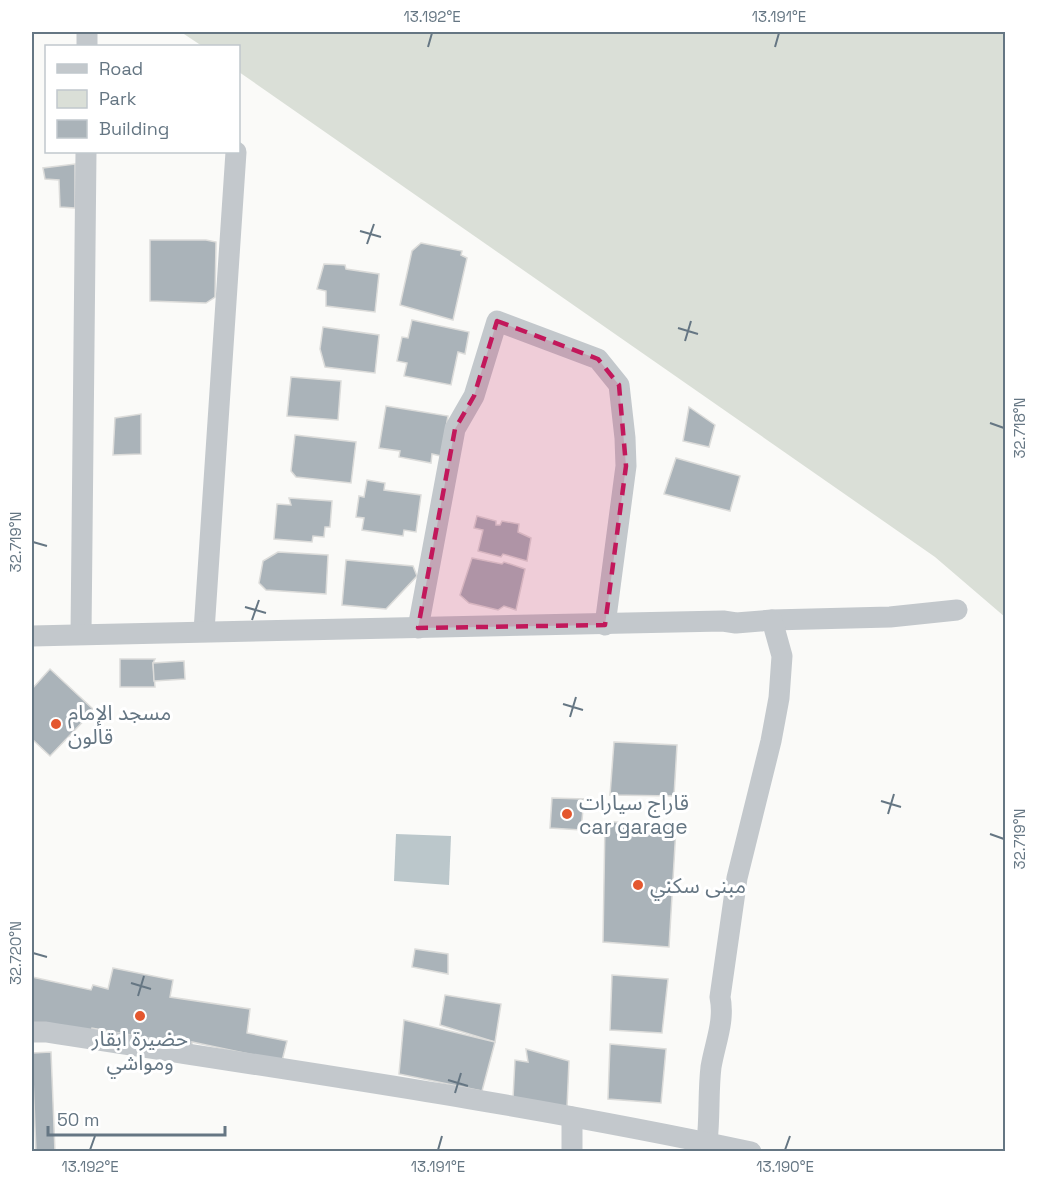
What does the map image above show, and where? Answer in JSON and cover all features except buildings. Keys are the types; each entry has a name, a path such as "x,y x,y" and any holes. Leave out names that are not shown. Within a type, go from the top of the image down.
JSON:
{"street":[{"path":"81,634 86,153"},
{"path":"204,631 236,153"},
{"path":"418,628 455,429 474,396 496,321 598,359 619,385 626,466 605,625"},
{"path":"32,636 723,621 736,623 890,617 957,610"},
{"path":"707,1142 711,1066 720,1030 722,1011 720,997 737,878 771,741 778,698 782,656 772,620"},
{"path":"32,1032 46,1032 250,1064 572,1118 751,1152"},
{"path":"572,1118 572,1152"}],"highlighted area":[{"path":"497,321 598,359 619,385 626,466 605,625 418,628 455,429 474,396"}],"green space":[{"path":"181,32 1005,32 1005,617 935,557 240,73 240,45 200,45"}],"shaded area":[{"path":"396,834 451,836 449,885 394,881"}],"place":[{"name":"مسجد الإمام قالون","path":"56,724"},
{"name":"قاراج سيارات car garage","path":"567,814"},
{"name":"مبنى سكني","path":"638,885"},
{"name":"حضيرة ابقار ومواشي","path":"140,1016"}]}
